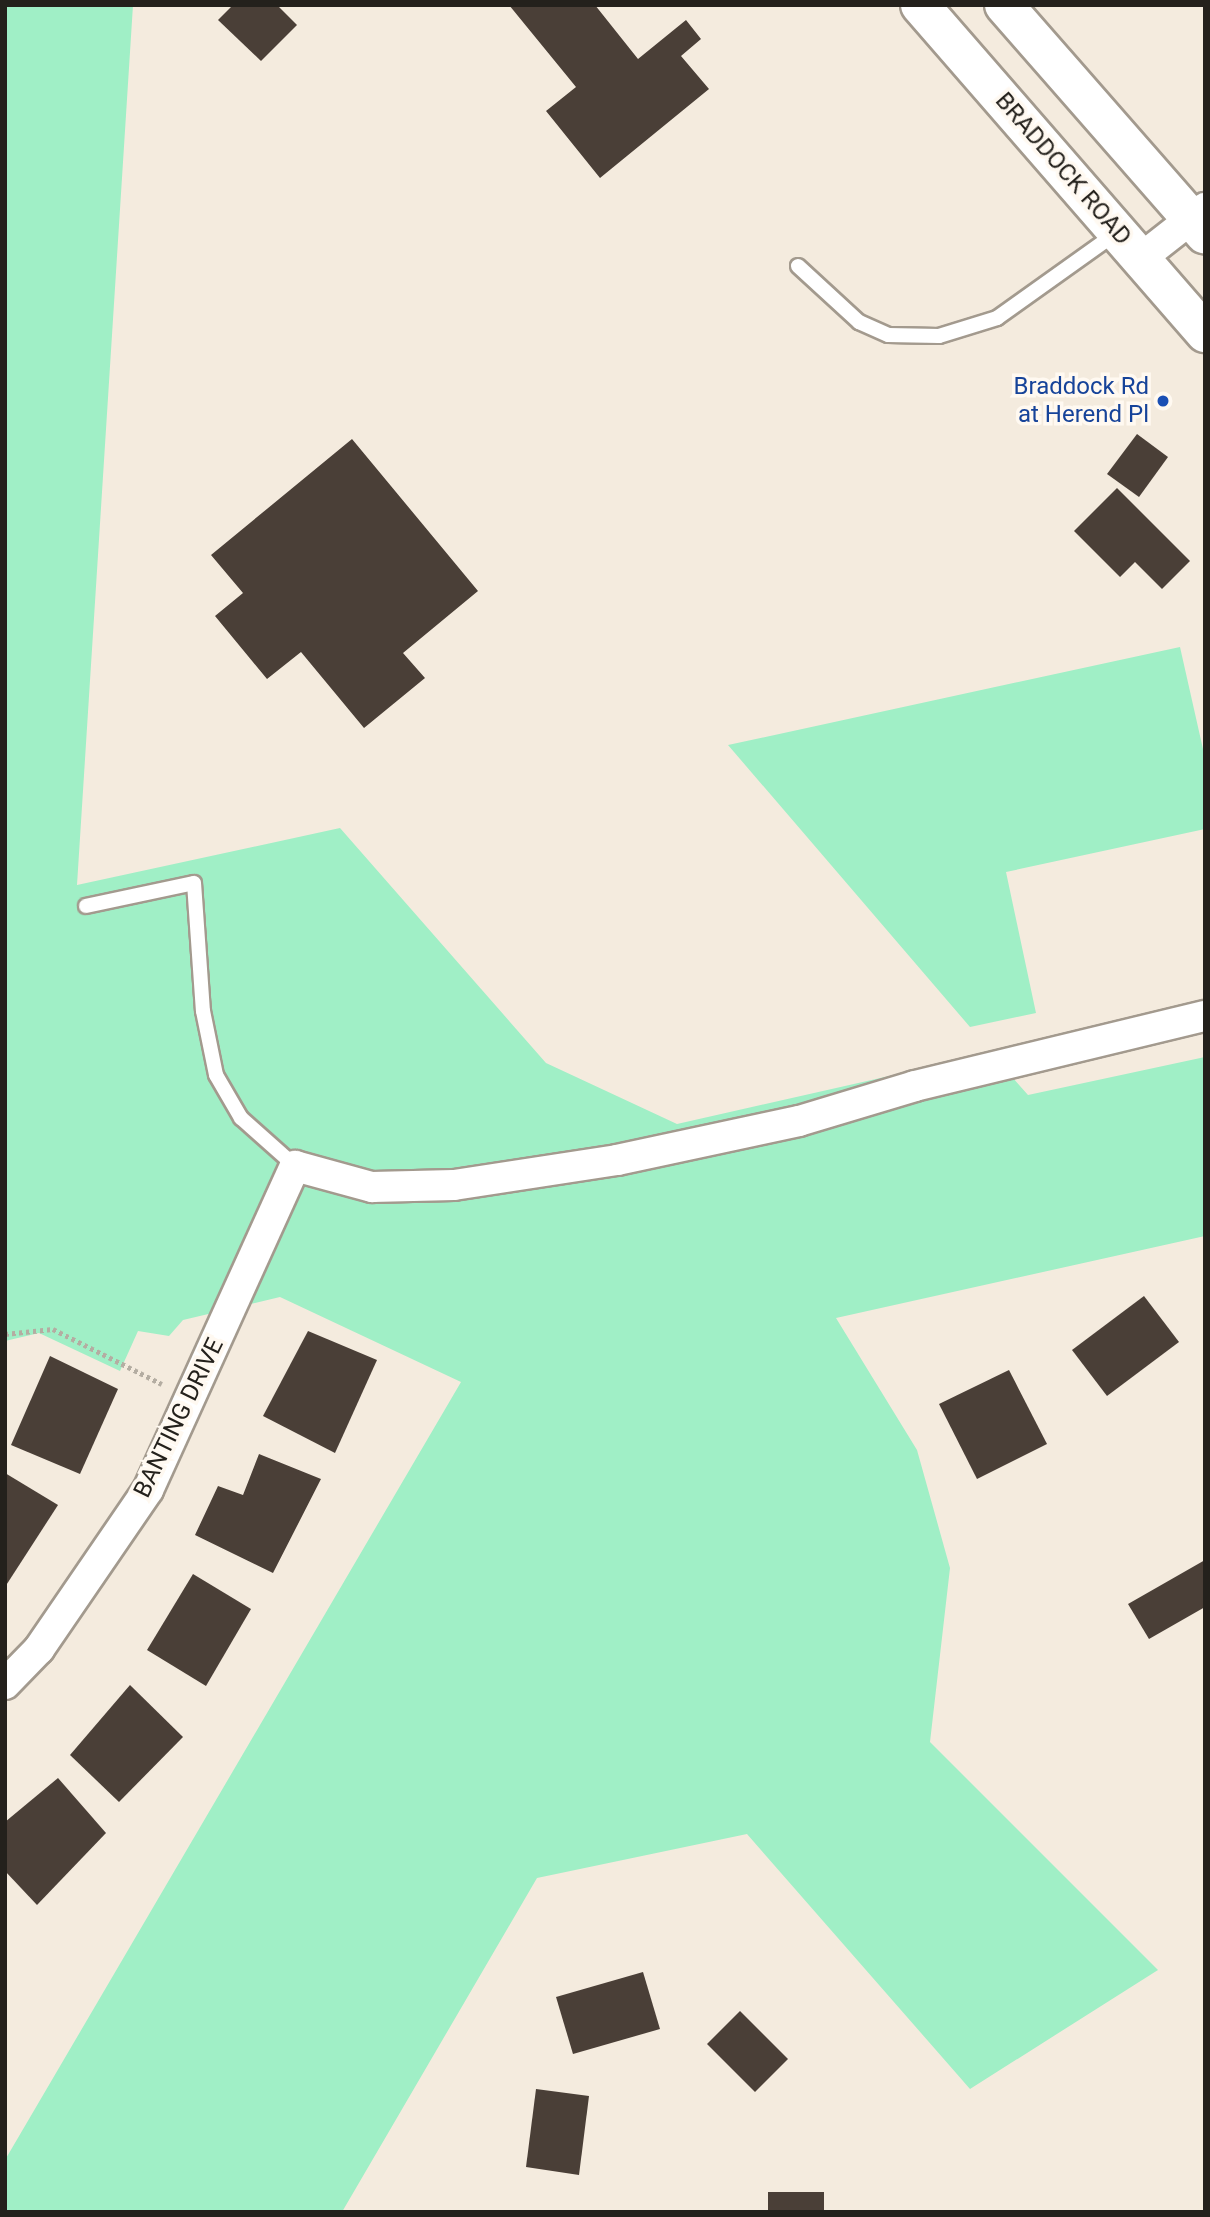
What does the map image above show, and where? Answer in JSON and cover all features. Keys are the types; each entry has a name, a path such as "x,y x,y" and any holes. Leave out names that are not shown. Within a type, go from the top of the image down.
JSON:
{"main road":[{"name":"BRADDOCK ROAD","path":"920,5 1205,333"},
{"path":"1004,5 1200,221"}],"street":[{"path":"1129,245 1200,221"},
{"path":"295,1166 372,1187 454,1185 617,1160 799,1121 915,1086 1205,1016"},
{"name":"BANTING DRIVE","path":"5,1684 39,1649 148,1490 295,1166"}],"lane":[{"path":"798,266 859,322 888,335 939,335 997,318 1129,245"},
{"path":"86,906 194,883 203,1011 216,1075 241,1118 295,1166"}],"path":[{"path":"5,1334 53,1329 190,1398"}],"green space":[{"path":"5,5 133,5 77,885 340,828 546,1063 677,1124 991,1053 1028,1095 1205,1057 1205,1236 836,1318 917,1450 950,1568 930,1742 1158,1970 970,2089 747,1834 537,1878 342,2212 5,2212 5,2160 461,1382 280,1297 183,1320 169,1336 138,1331 120,1371 39,1333 5,1341"},
{"path":"1180,647 1205,758 1205,829 1006,872 1036,1013 970,1027 728,745"}],"building":[{"path":"233,5 277,5 297,25 261,61 218,20"},
{"path":"509,5 595,5 638,59 686,20 701,39 681,56 709,89 600,178 546,111 576,87"},
{"path":"1137,434 1168,457 1139,497 1107,474"},
{"path":"352,439 478,591 403,653 425,678 364,728 301,652 267,679 215,616 243,593 211,555"},
{"path":"1117,488 1190,561 1162,589 1135,562 1120,577 1074,531"},
{"path":"1144,1296 1179,1342 1107,1396 1072,1350"},
{"path":"308,1331 377,1360 335,1453 263,1416"},
{"path":"50,1356 118,1389 80,1474 11,1445"},
{"path":"1009,1370 1047,1444 977,1479 939,1404"},
{"path":"259,1454 321,1479 273,1573 195,1535 218,1486 243,1495"},
{"path":"5,1473 58,1505 5,1587"},
{"path":"1205,1560 1205,1607 1149,1639 1128,1604"},
{"path":"193,1574 251,1609 206,1686 147,1650"},
{"path":"130,1685 183,1737 119,1802 70,1755"},
{"path":"58,1778 106,1833 37,1905 5,1871 5,1822"},
{"path":"643,1972 660,2029 573,2054 556,1997"},
{"path":"740,2011 788,2059 755,2092 707,2044"},
{"path":"536,2089 589,2096 579,2175 526,2167"},
{"path":"768,2192 824,2192 824,2212 768,2212"}],"place":[{"name":"Braddock Rd at Herend Pl","path":"1163,401"}]}
